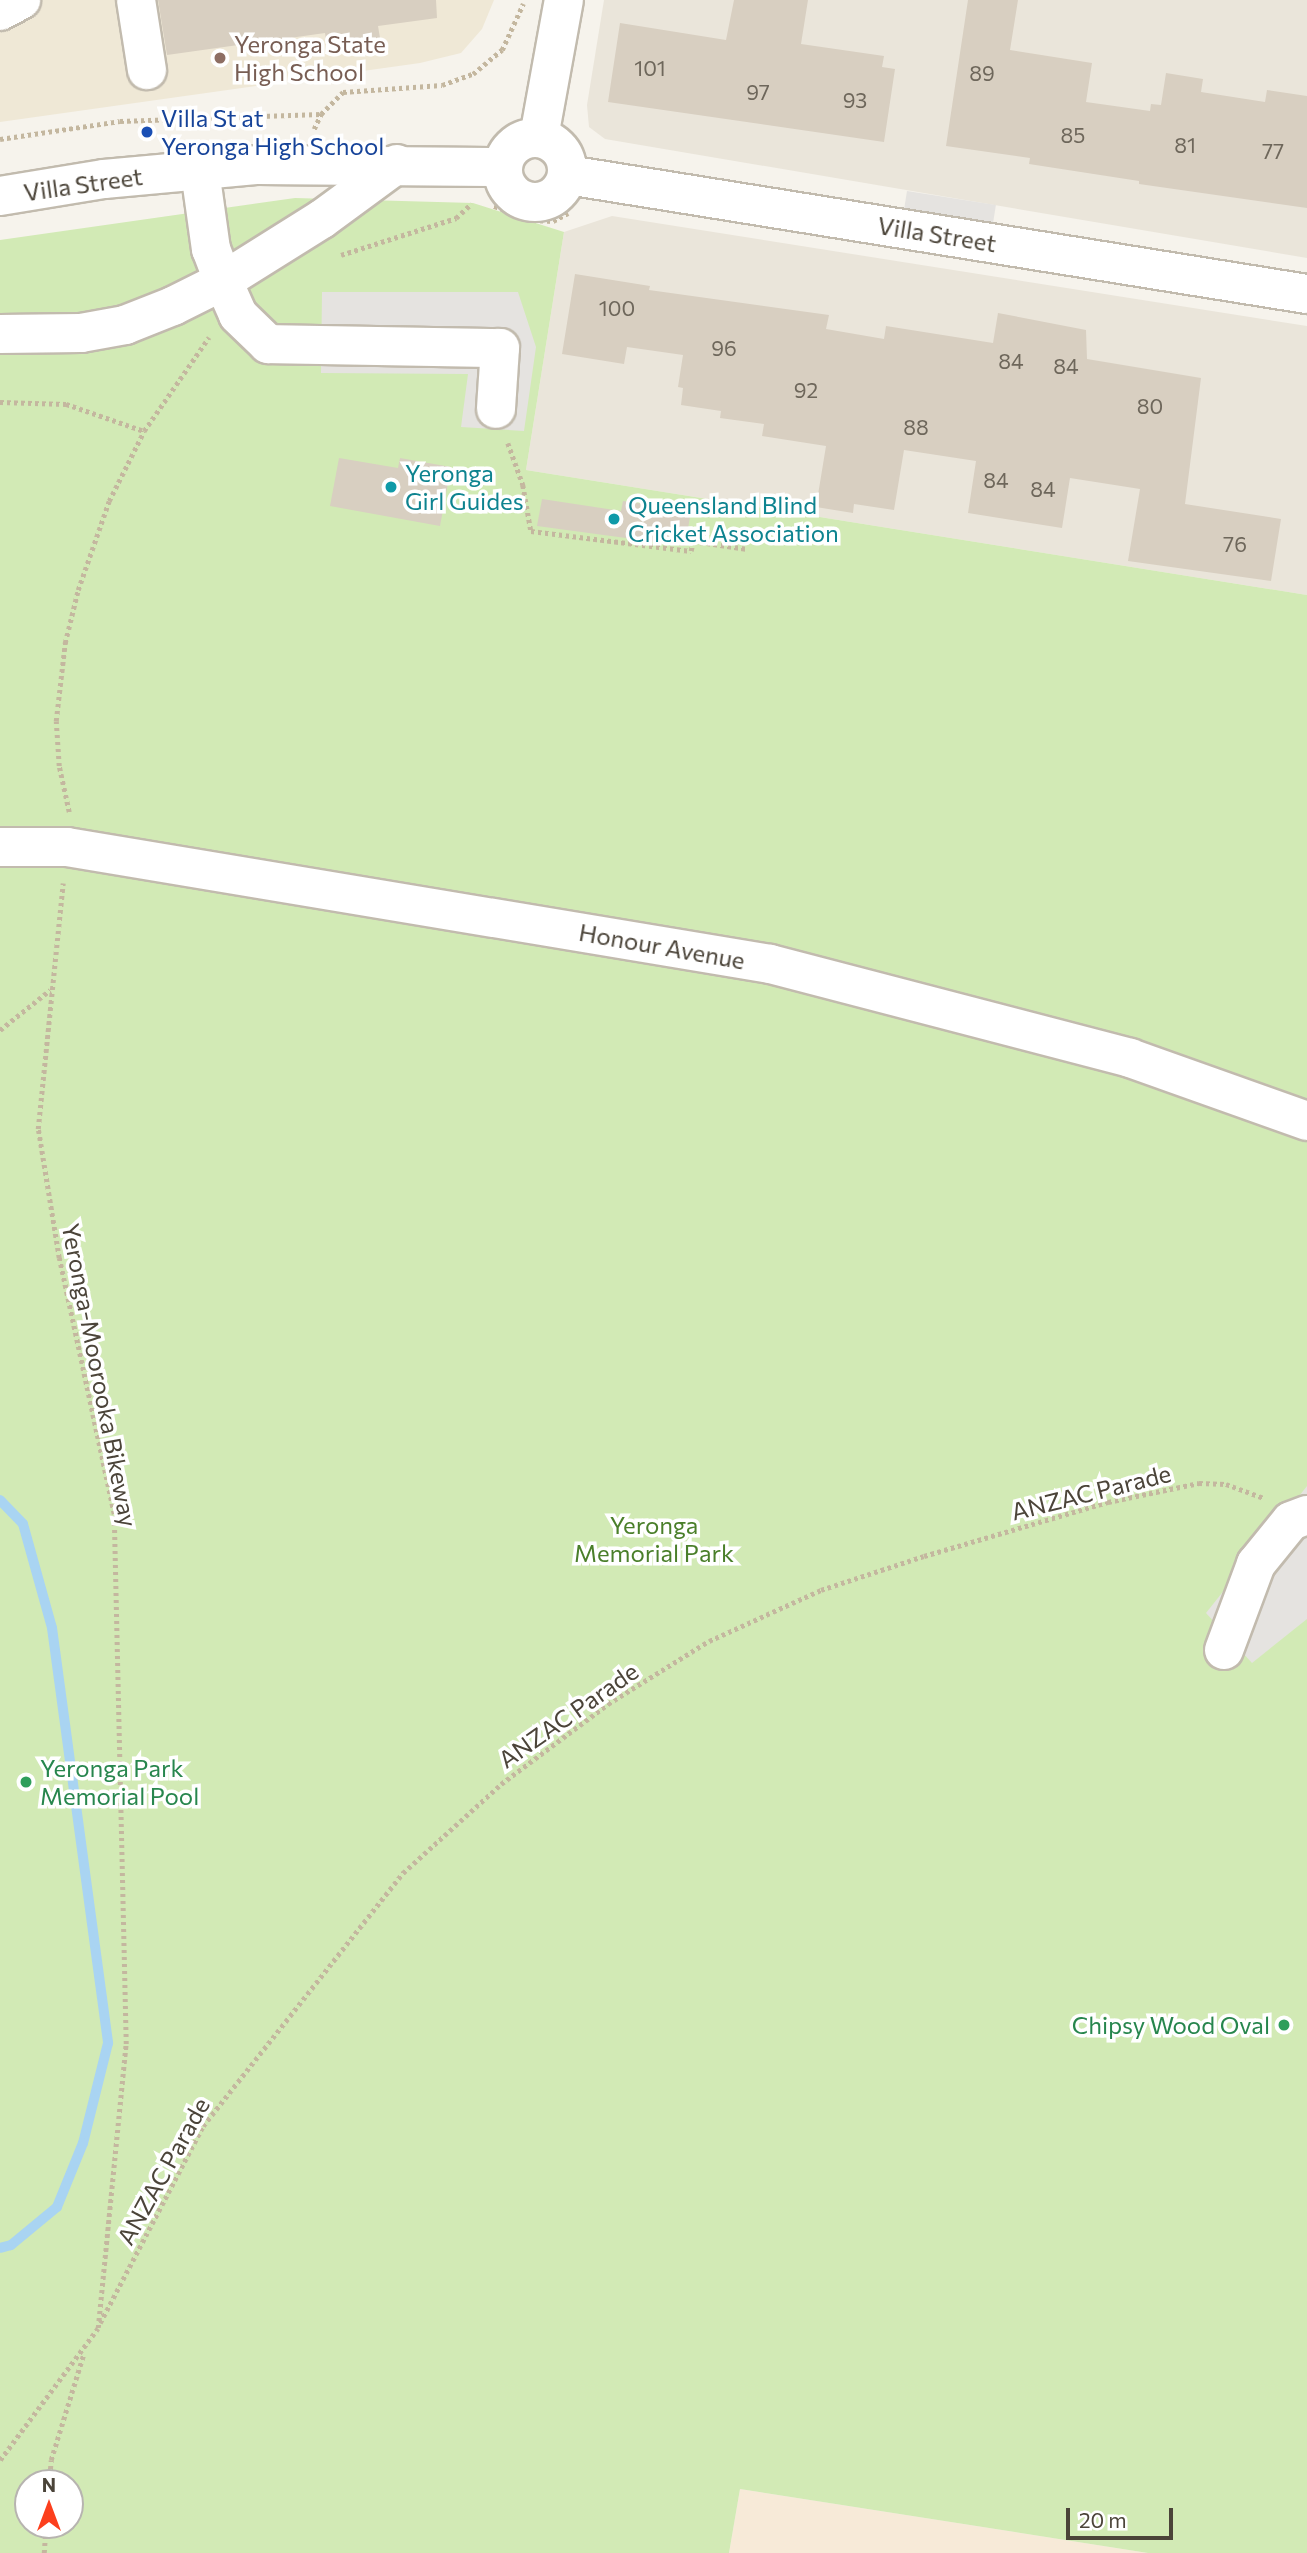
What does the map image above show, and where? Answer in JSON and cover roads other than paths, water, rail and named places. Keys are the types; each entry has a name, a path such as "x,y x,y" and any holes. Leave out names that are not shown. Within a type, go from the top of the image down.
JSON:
{"street":[{"path":"0,11 21,0"},
{"path":"136,0 147,70"},
{"path":"540,137 564,0"},
{"path":"540,137 564,155 571,192 557,194 536,203 515,196 508,188 502,167 511,148 540,137"},
{"name":"Villa Street","path":"0,196 104,179 313,162 502,167"},
{"path":"0,334 69,334 125,324 223,281 356,197 397,164"},
{"path":"200,171 211,248 223,281 238,315 268,344 500,348 496,409"},
{"name":"Villa Street","path":"571,192 1307,294"},
{"name":"Honour Avenue","path":"0,847 67,847 770,964 1130,1058 1307,1121"},
{"path":"1224,1650 1256,1564 1299,1518"}],"waterway":[{"path":"0,1500 23,1524 52,1628 108,2043 83,2143 57,2207 11,2245 0,2248"}],"place":[{"name":"Yeronga State High School","path":"220,58"},
{"name":"Villa St at Yeronga High School","path":"147,132"},
{"name":"Yeronga Girl Guides","path":"391,487"},
{"name":"Queensland Blind Cricket Association","path":"614,519"},
{"name":"Yeronga Park Memorial Pool","path":"26,1782"},
{"name":"Chipsy Wood Oval","path":"1284,2025"}],"park label":[{"name":"Yeronga Memorial Park","path":"654,1539"}]}
